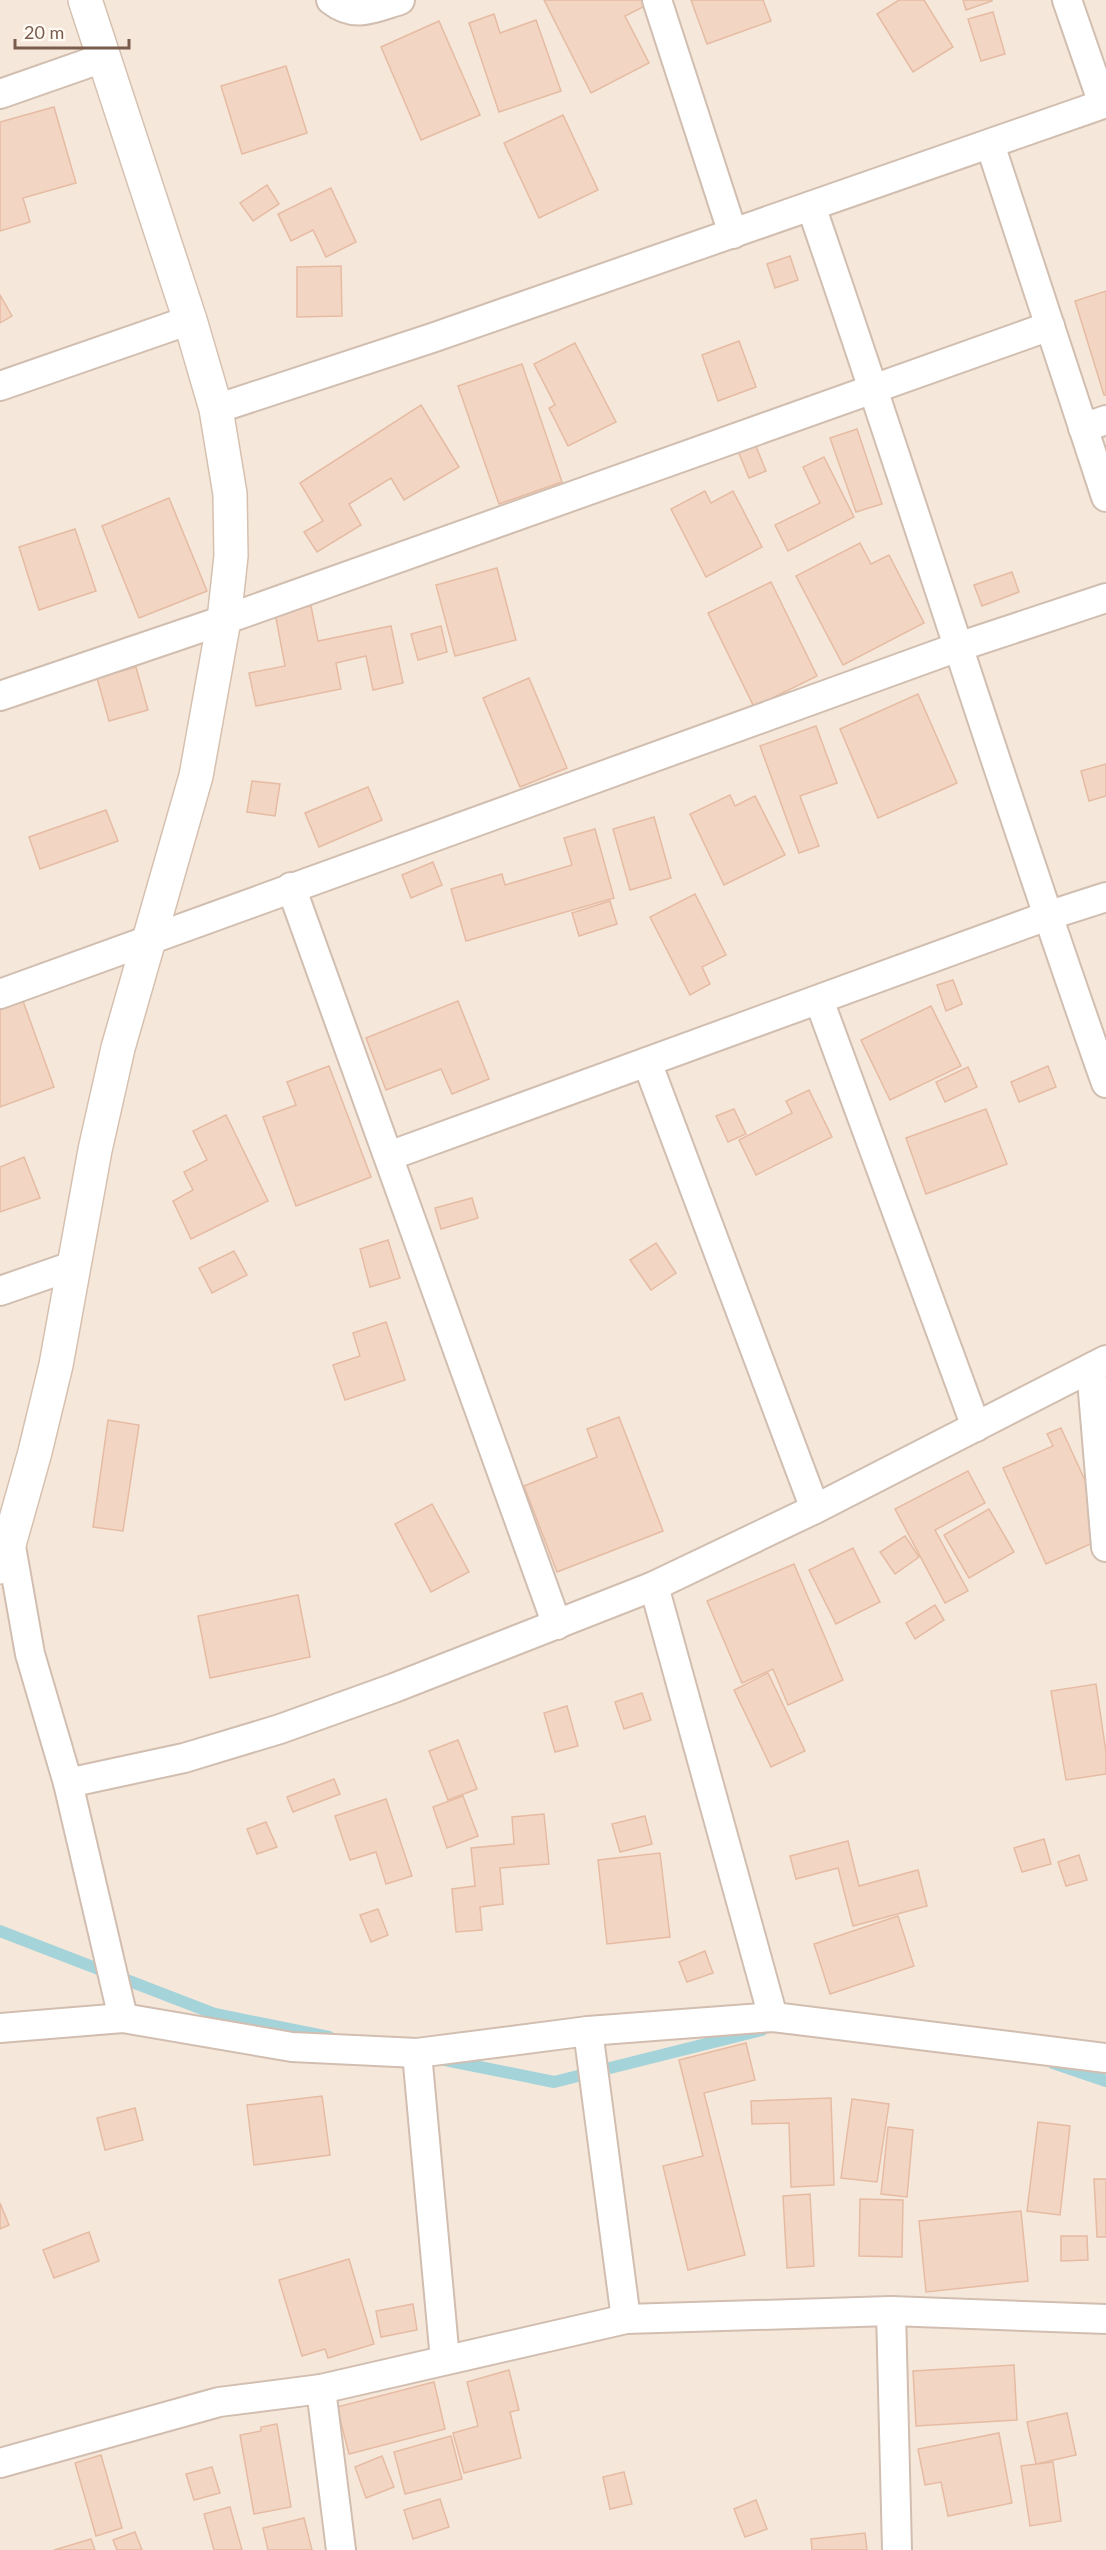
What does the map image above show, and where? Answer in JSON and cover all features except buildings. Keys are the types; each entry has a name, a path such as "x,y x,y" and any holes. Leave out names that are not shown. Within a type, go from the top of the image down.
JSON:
{"street":[{"path":"85,0 190,320 216,409 230,494 231,556 224,620 196,776 118,1048 95,1150 48,1398 5,1554 30,1654 68,1783 123,2018"},
{"path":"331,0 339,6 362,12 400,0"},
{"path":"657,0 733,234"},
{"path":"216,409 421,342 733,234 990,144 1105,100 1067,0"},
{"path":"0,94 104,58"},
{"path":"990,144 1050,326 1094,424 1106,497"},
{"path":"811,206 874,389 1047,916 1106,1083"},
{"path":"0,386 190,320"},
{"path":"0,696 224,620 1050,326"},
{"path":"0,994 958,647 1106,598"},
{"path":"291,887 557,1625"},
{"path":"389,1156 1047,916 1106,897"},
{"path":"819,1000 976,1427"},
{"path":"647,1062 815,1509"},
{"path":"0,1291 75,1264"},
{"path":"68,1783 184,1758 280,1730 654,1586 815,1509 1098,1364 1106,1547"},
{"path":"654,1586 773,2017"},
{"path":"0,2028 123,2018 292,2047 417,2053 588,2031 773,2017 1106,2058"},
{"path":"588,2031 626,2319"},
{"path":"417,2053 445,2360"},
{"path":"891,2312 897,2550"},
{"path":"0,2463 219,2402 321,2389 626,2319 891,2312 1106,2319"},
{"path":"321,2389 341,2550"}],"shaded area":[{"path":"0,0 1106,0 1106,2550 0,2550"}],"waterway":[{"path":"0,1931 215,2014 329,2037"},
{"path":"440,2059 554,2082 762,2030"},
{"path":"1053,2063 1106,2081"}]}
